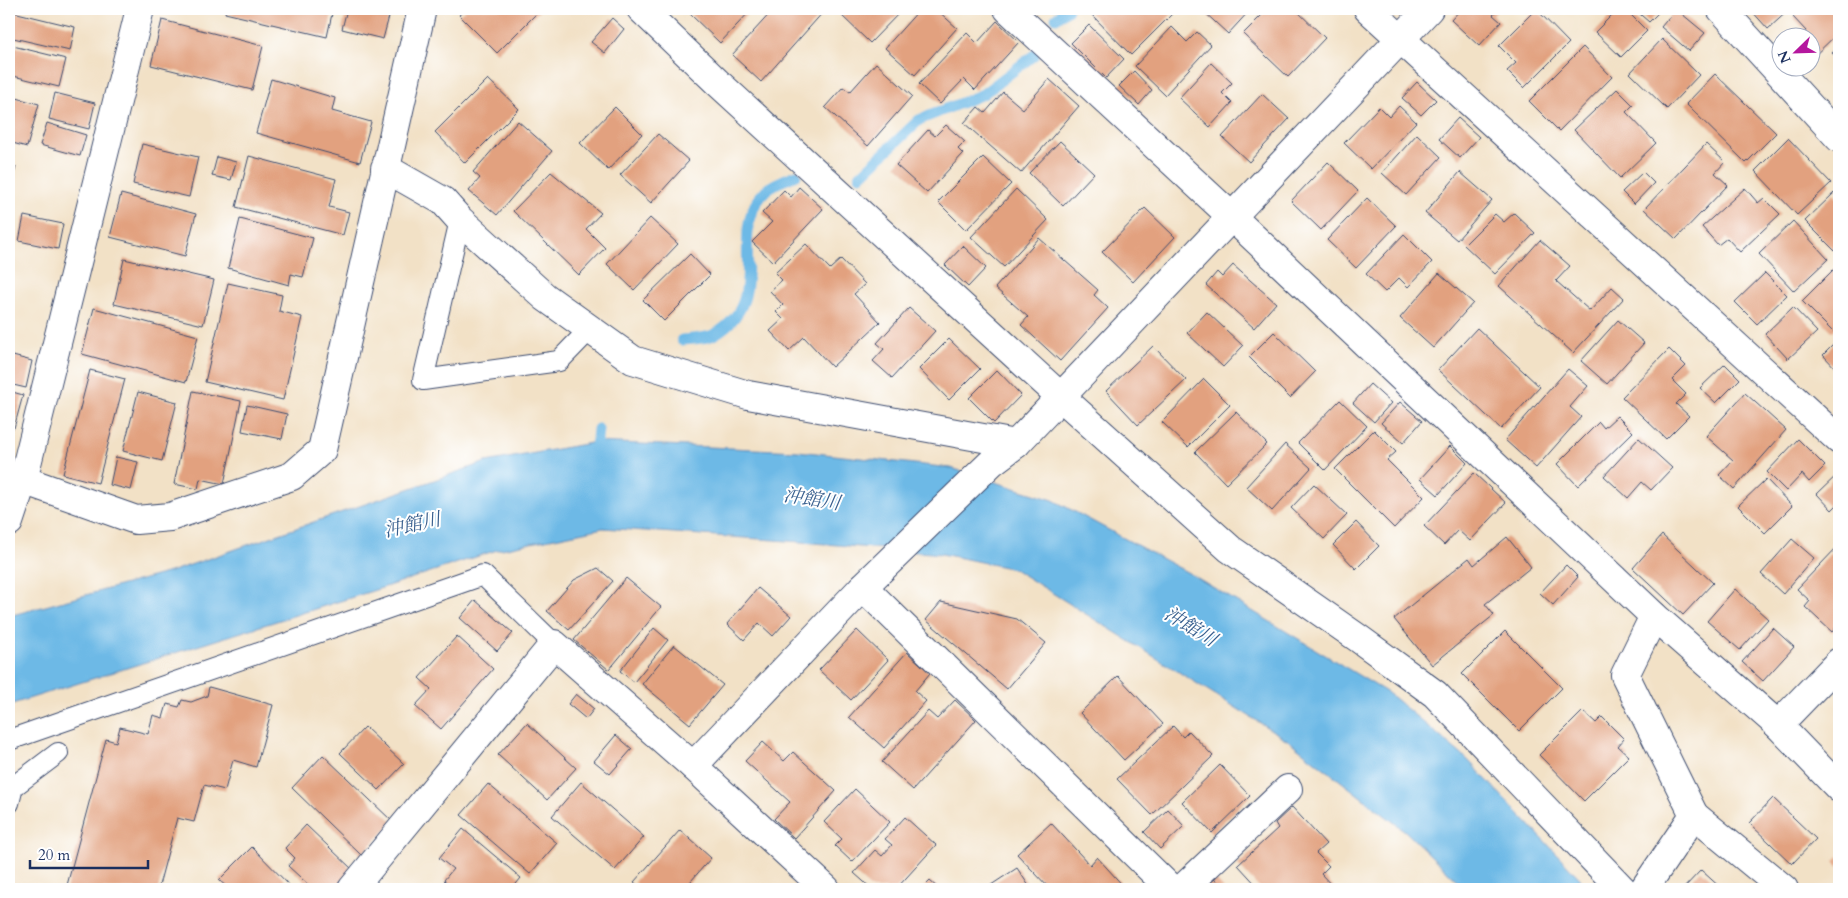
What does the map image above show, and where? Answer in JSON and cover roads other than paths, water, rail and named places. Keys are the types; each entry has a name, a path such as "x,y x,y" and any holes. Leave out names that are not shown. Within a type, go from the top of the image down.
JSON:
{"street":[{"path":"9,522 16,478 140,9"},
{"path":"16,478 136,520 170,517 292,476 322,450 422,9"},
{"path":"641,9 717,82 1230,549 1435,694 1622,889"},
{"path":"1008,9 1232,217 1654,616 1778,725 1839,788"},
{"path":"1368,9 1839,440"},
{"path":"694,766 863,587 992,462 1016,444 1429,9"},
{"path":"1722,9 1839,138"},
{"path":"385,168 442,201 460,220 545,297 633,360 748,395 1016,444"},
{"path":"863,587 1171,889"},
{"path":"1654,616 1625,675 1694,815 1784,889"},
{"path":"352,889 554,644 694,766 826,889"},
{"path":"1778,725 1839,662"},
{"path":"1182,889 1288,789"},
{"path":"1644,889 1694,815"}],"lane":[{"path":"460,220 423,380 559,361 590,329"},
{"path":"9,740 482,575 554,644"},
{"path":"9,803 13,787 58,753"}],"water":[{"name":"沖館川","path":"596,442 798,451 951,468 1053,500 1196,577 1388,693 1467,759 1590,889 1466,889 1405,831 1289,741 1014,569 942,554 603,528 497,550 9,705 9,616 170,572 486,462"}],"waterway":[{"path":"1056,18 1068,9"},
{"path":"860,176 919,120 983,94 1034,55"},
{"path":"682,340 712,336 733,319 743,302 747,284 747,245 749,225 754,207 766,190 780,181 796,175"},
{"path":"595,458 598,429"}]}
